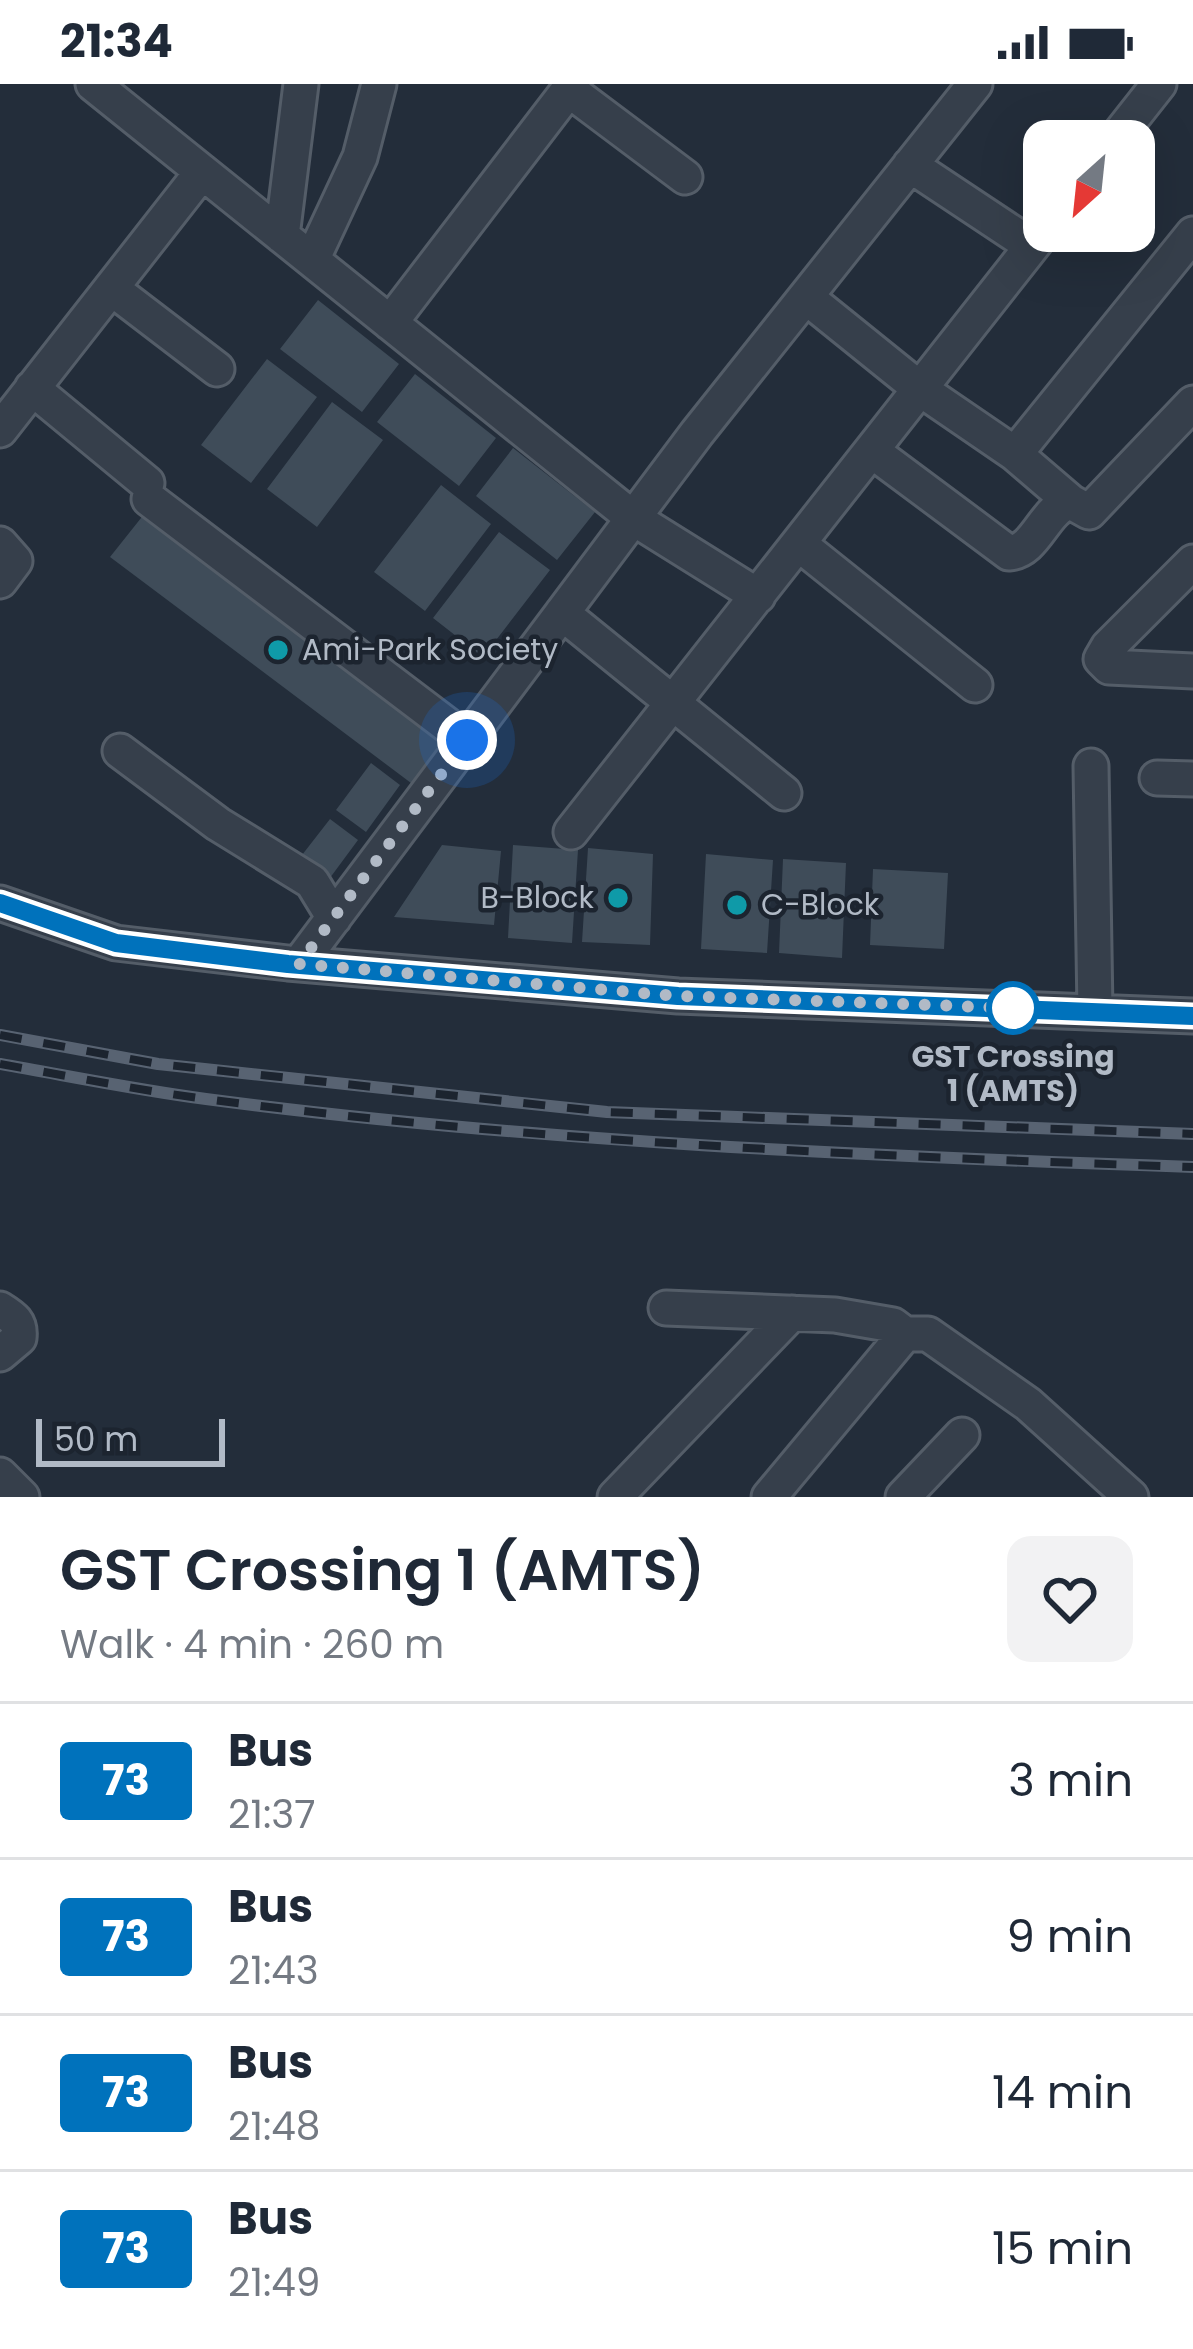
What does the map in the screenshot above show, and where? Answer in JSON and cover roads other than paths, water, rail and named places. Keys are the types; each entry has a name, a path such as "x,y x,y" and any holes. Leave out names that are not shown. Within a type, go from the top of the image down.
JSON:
{"street":[{"path":"92,84 633,518 758,596"},
{"path":"282,236 301,84"},
{"path":"312,260 360,157 379,84"},
{"path":"299,964 633,518 975,84"},
{"path":"1131,120 1159,84"},
{"path":"390,322 571,87 685,177"},
{"path":"910,165 1023,229"},
{"path":"0,430 202,172"},
{"path":"1015,454 1193,234"},
{"path":"571,832 1027,252"},
{"path":"111,288 217,369"},
{"path":"806,297 920,389 1089,512 1193,403"},
{"path":"32,388 148,491 467,740"},
{"path":"872,451 1009,553 1023,550 1059,506 1071,502"},
{"path":"0,544 15,561 0,581"},
{"path":"799,544 975,685"},
{"path":"1193,562 1108,646 1101,659 1109,667 1193,671"},
{"path":"562,613 784,793"},
{"path":"120,751 218,824 312,882 334,918"},
{"path":"1091,766 1095,1011"},
{"path":"1157,778 1193,779"},
{"path":"0,903 116,943 299,964 678,996 1193,1016"},
{"path":"666,1308 792,1313 874,1322 893,1325 905,1334 928,1334 1028,1404 1131,1497"},
{"path":"0,1309 16,1319 20,1328 19,1338 0,1354"},
{"path":"615,1497 792,1313"},
{"path":"769,1497 905,1334"},
{"path":"903,1497 962,1435"},
{"path":"0,1475 22,1497"}],"railway":[{"path":"0,1035 158,1064 607,1112 1193,1134"},
{"path":"0,1064 206,1099 575,1137 1193,1167"}],"place":[{"name":"Ami-Park Society","path":"278,650"},
{"name":"B-Block","path":"618,898"},
{"name":"C-Block","path":"737,905"},
{"name":"GST Crossing 1 (AMTS)","path":"1013,1008"}]}
